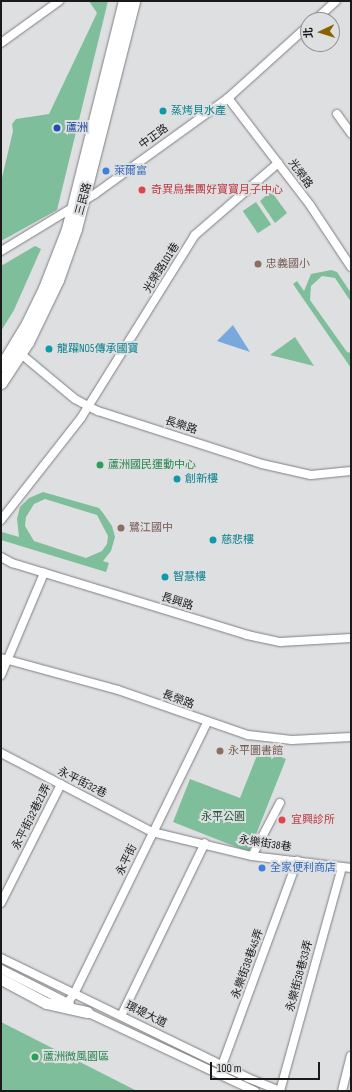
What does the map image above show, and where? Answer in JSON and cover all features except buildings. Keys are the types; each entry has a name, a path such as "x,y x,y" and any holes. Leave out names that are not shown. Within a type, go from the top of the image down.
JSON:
{"main road":[{"name":"三民路","path":"1,366 27,323 44,288 78,204 124,1"},
{"name":"三民路","path":"1,383 20,354 58,280 134,1"},
{"path":"1,979 46,1003 65,1004 87,1012"}],"street":[{"path":"1,43 59,1"},
{"path":"324,12 336,1"},
{"name":"中正路","path":"1,251 78,204 228,98 300,33"},
{"name":"光榮路","path":"228,98 278,163 351,267"},
{"path":"337,114 351,133"},
{"name":"光榮路101巷","path":"1,520 88,406 195,236 278,163"},
{"name":"長樂路","path":"20,354 75,399 88,406 262,464 310,475 351,471"},
{"name":"長興路","path":"1,557 44,573 247,635 280,642 351,638"},
{"path":"1,675 5,659 44,573"},
{"name":"長榮路","path":"5,659 118,690 248,735 292,740 351,737"},
{"name":"永平街","path":"65,1004 74,994 207,722"},
{"name":"永平街32巷","path":"1,753 152,832"},
{"name":"永平街32巷21弄","path":"1,903 61,784"},
{"path":"252,856 280,803"},
{"name":"永樂街38巷","path":"152,832 205,843 252,856 297,860 351,868"},
{"path":"121,1016 205,843"},
{"name":"永樂街38巷45弄","path":"219,1075 297,860"},
{"name":"永樂街38巷33弄","path":"281,1091 342,867"},
{"name":"環堤大道","path":"1,958 223,1065 281,1091"},
{"path":"1,969 65,1004"},
{"name":"環堤大道","path":"87,1012 255,1091"},
{"path":"342,1091 351,1056"}],"green space":[{"path":"89,1 108,1 57,210 1,241 1,182 13,131 12,124 16,119 49,114 97,13"},
{"path":"271,191 287,213 275,223 260,201"},
{"path":"256,202 271,224 258,233 243,211"},
{"path":"35,246 41,249 14,310 1,331 1,266"},
{"path":"331,270 337,272 351,293 351,302 335,278 322,276 311,286 310,300 347,352 351,353 351,368 293,284 297,281 304,291 311,274"},
{"path":"295,337 314,366 270,355"},
{"path":"43,492 99,508 112,526 115,537 111,551 103,561 109,563 106,572 1,540 2,532 19,537 17,519 20,507 29,498","holes":["45,499 97,515 108,536 107,544 102,551 86,558 34,541 25,526 26,517 34,504"]},
{"name":"永平公園","path":"260,748 286,759 249,852 173,822 190,779 240,798"},
{"name":"蘆洲微風園區","path":"1,1022 137,1091 1,1091"}],"water":[{"path":"233,325 250,352 217,341"}],"place":[{"name":"蒸烤貝水產","path":"163,111"},
{"name":"蘆洲","path":"57,128"},
{"name":"萊爾富","path":"106,171"},
{"name":"奇異鳥集團好寶寶月子中心","path":"142,190"},
{"name":"忠義國小","path":"258,264"},
{"name":"龍躍NO5傳承國寶","path":"49,349"},
{"name":"蘆洲國民運動中心","path":"100,465"},
{"name":"創新樓","path":"177,479"},
{"name":"鷺江國中","path":"121,528"},
{"name":"慈悲樓","path":"213,540"},
{"name":"智慧樓","path":"165,577"},
{"name":"永平圖書館","path":"220,751"},
{"name":"宜興診所","path":"282,820"},
{"name":"全家便利商店","path":"262,868"},
{"name":"蘆洲微風園區","path":"35,1057"}]}
